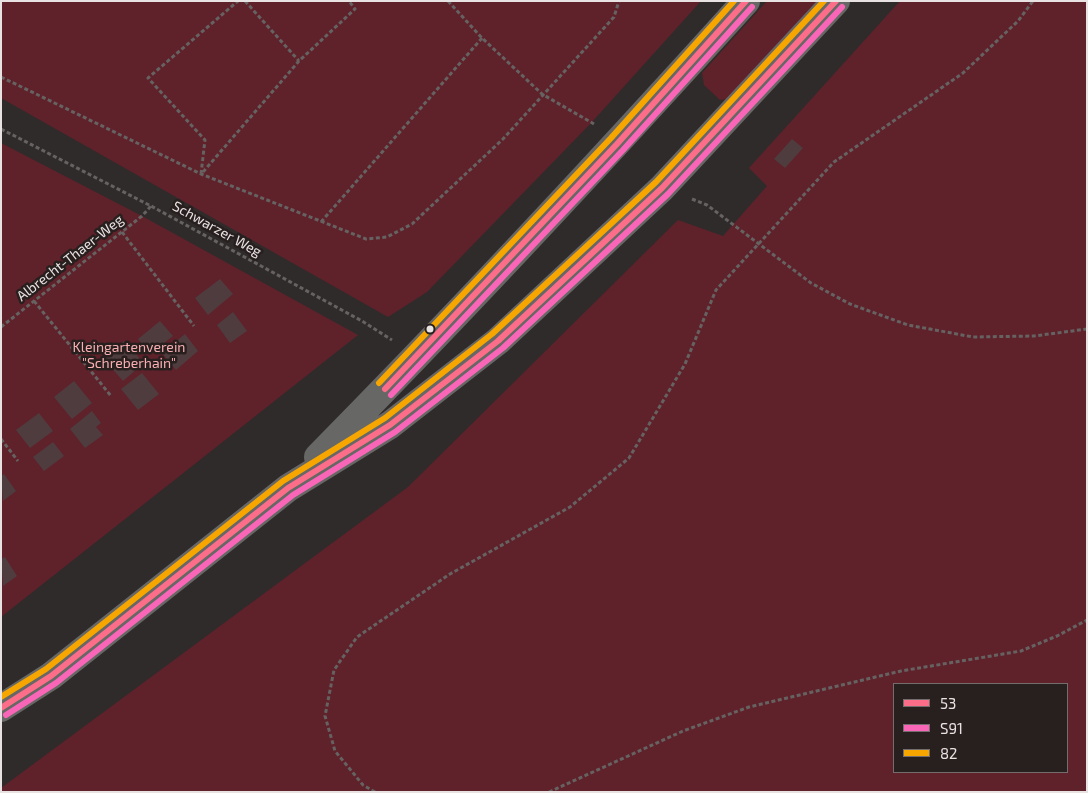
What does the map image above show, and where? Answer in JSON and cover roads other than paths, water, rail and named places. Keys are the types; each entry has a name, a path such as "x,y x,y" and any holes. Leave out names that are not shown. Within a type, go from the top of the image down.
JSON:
{"main road":[{"path":"1,708 51,676 288,488 417,357 617,144 746,1"},
{"path":"288,488 390,426 498,341 662,188 836,1"}],"park label":[{"name":"Kleingartenverein \"Schreberhain\"","path":"129,356"}]}
